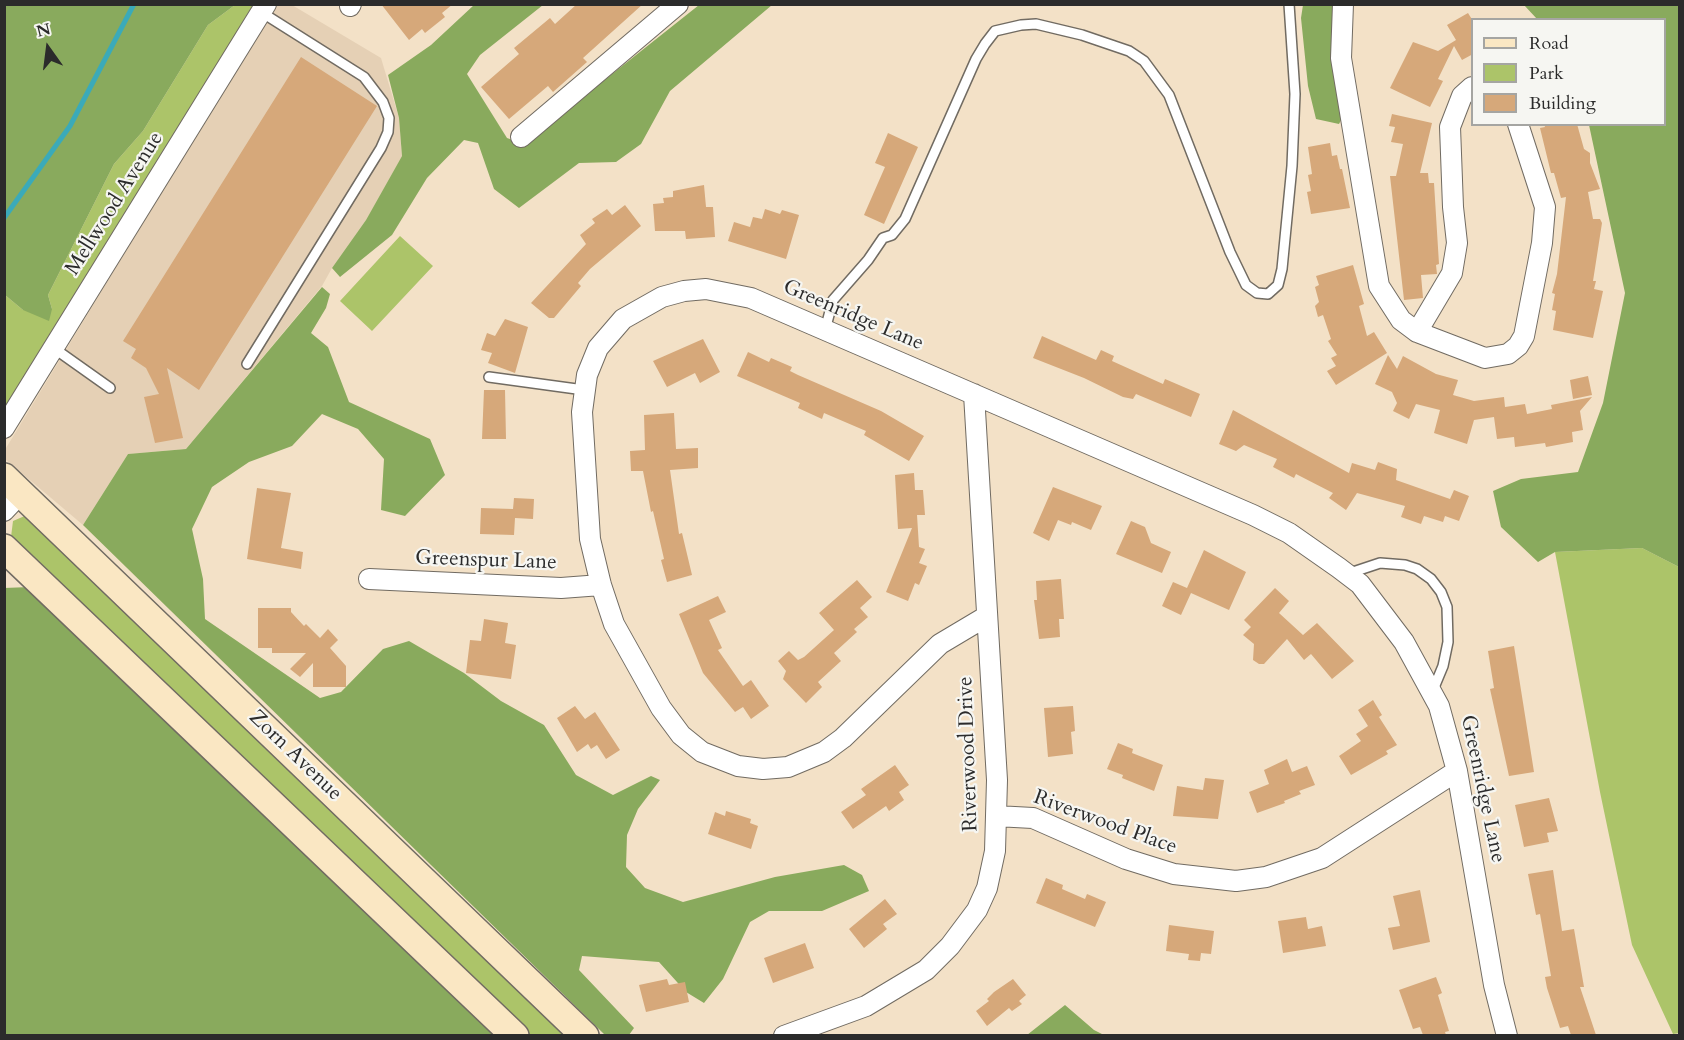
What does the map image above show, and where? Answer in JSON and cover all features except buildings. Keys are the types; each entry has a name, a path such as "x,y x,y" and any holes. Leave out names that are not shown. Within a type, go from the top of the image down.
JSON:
{"main road":[{"name":"Zorn Avenue","path":"10,494 585,1035"},
{"path":"4,548 515,1035"}],"street":[{"path":"521,137 678,4"},
{"path":"1343,4 1341,58 1379,286 1401,320 1417,332 1485,358 1508,354 1518,346 1524,336 1542,243 1545,207 1519,126"},
{"name":"Mellwood Avenue","path":"4,428 264,8"},
{"path":"1417,332 1452,273 1457,243 1453,207 1450,127 1462,96 1471,89"},
{"name":"Greenridge Lane","path":"987,616 940,644 843,738 824,752 788,766 750,768 722,762 702,752 671,724 614,624 601,585 590,539 586,498 584,390 591,363 612,329 648,303 684,291 706,290 733,293 825,330 1253,515 1289,533 1360,584 1404,642 1432,693 1448,733 1457,771 1494,985 1507,1035"},
{"name":"Riverwood Drive","path":"784,1035 866,1006 926,970 950,946 977,910 987,888 995,852 997,780 974,394"},
{"name":"Greenspur Lane","path":"369,579 561,588 601,585"},
{"name":"Riverwood Place","path":"996,816 1032,818 1126,859 1174,874 1216,880 1249,880 1288,871 1322,858 1457,771"}],"lane":[{"path":"825,330 833,300 868,260 883,238 892,235 905,219 976,59 985,44 995,31 1021,25 1036,24 1082,35 1129,51 1144,61 1169,94 1230,252 1246,285 1257,293 1268,294 1278,285 1282,269 1292,166 1295,94 1289,4"},
{"path":"247,364 381,148 388,132 388,118 383,102 364,77 264,8"},
{"path":"54,349 110,388"},
{"path":"489,377 584,390"},
{"path":"1347,574 1380,563 1405,566 1417,569 1441,592 1447,607 1448,642 1443,666 1432,693"}],"shaded area":[{"path":"276,5 292,5 381,58 399,118 402,156 366,220 322,286 186,449 128,454 83,525 5,459 6,448"}],"green space":[{"path":"4,5 235,5 208,25 143,131 114,164 48,295 52,309 49,321 23,310 5,295"},
{"path":"235,5 258,5 5,411 5,295 23,310 52,309 48,295 114,164 143,131 208,25"},
{"path":"474,5 543,5 480,55 467,74 507,138 524,144 699,5 772,5 670,91 641,144 616,162 579,163 519,208 494,189 478,143 464,140 427,178 392,235 340,277 332,268 366,220 402,156 399,118 388,75 431,45"},
{"path":"1303,5 1337,5 1346,110 1339,124 1316,119 1308,86 1301,18"},
{"path":"1524,5 1679,5 1679,567 1642,548 1555,552 1538,562 1501,527 1493,491 1521,479 1578,472 1603,403 1625,293 1589,126 1666,126 1666,18 1536,18"},
{"path":"400,236 433,266 372,331 340,301"},
{"path":"322,287 330,294 326,308 311,333 328,347 349,402 430,439 445,475 405,516 381,510 384,459 358,429 322,414 292,446 249,462 212,487 192,529 203,579 205,619 320,698 341,692 383,649 409,641 464,673 501,701 544,725 576,775 613,795 651,776 660,780 638,809 627,835 626,867 645,888 683,902 775,877 844,865 862,875 869,891 822,911 769,911 750,922 723,979 704,1003 686,992 659,962 582,956 579,970 634,1028 629,1035 605,1035 83,525 128,454 186,449"},
{"path":"27,515 574,1035 525,1035 11,537 13,521"},
{"path":"1642,548 1679,567 1680,1033 1673,1034 1632,945 1600,792 1555,552"},
{"path":"30,587 496,1035 5,1035 4,588"},
{"path":"1065,1005 1094,1030 1104,1035 1027,1035"}],"waterway":[{"path":"4,218 70,126 134,4"}]}
